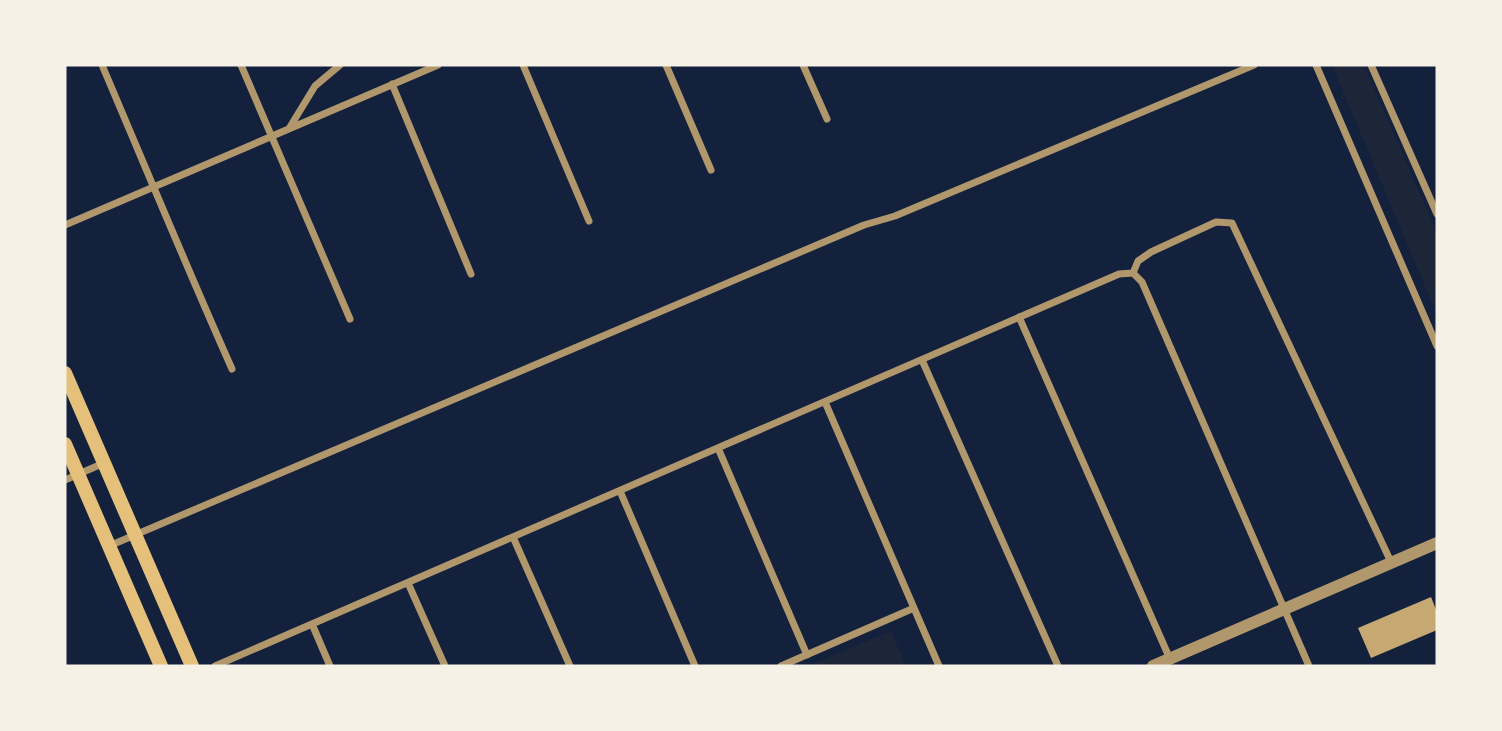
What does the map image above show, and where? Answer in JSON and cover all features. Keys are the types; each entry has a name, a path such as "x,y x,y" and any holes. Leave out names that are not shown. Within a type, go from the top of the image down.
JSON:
{"main road":[{"path":"65,373 192,666"},
{"path":"65,444 71,478 109,546 161,666"}],"street":[{"path":"102,65 232,369"},
{"path":"241,65 350,319"},
{"path":"290,128 316,86 340,65"},
{"path":"65,225 438,65"},
{"path":"523,65 589,221"},
{"path":"666,65 711,170"},
{"path":"803,65 827,119"},
{"path":"109,546 864,225 895,216 1254,65"},
{"path":"1315,65 1437,346"},
{"path":"1371,65 1437,214"},
{"path":"392,84 471,274"},
{"path":"1133,274 1144,256 1216,222 1227,220 1235,227 1391,562"},
{"path":"215,666 1119,274 1133,274 1142,282 1309,666"},
{"path":"1019,317 1170,659"},
{"path":"922,360 1058,666"},
{"path":"825,402 939,666"},
{"path":"718,448 807,655"},
{"path":"71,478 104,463"},
{"path":"620,491 695,666"},
{"path":"513,537 570,666"},
{"path":"1153,666 1437,542"},
{"path":"408,583 445,666"},
{"path":"781,666 914,608"},
{"path":"312,624 330,666"}],"shaded area":[{"path":"1332,65 1364,65 1437,233 1437,315"},
{"path":"891,631 906,666 809,666"}],"building":[{"path":"1431,597 1437,612 1437,630 1371,658 1358,628"}]}
